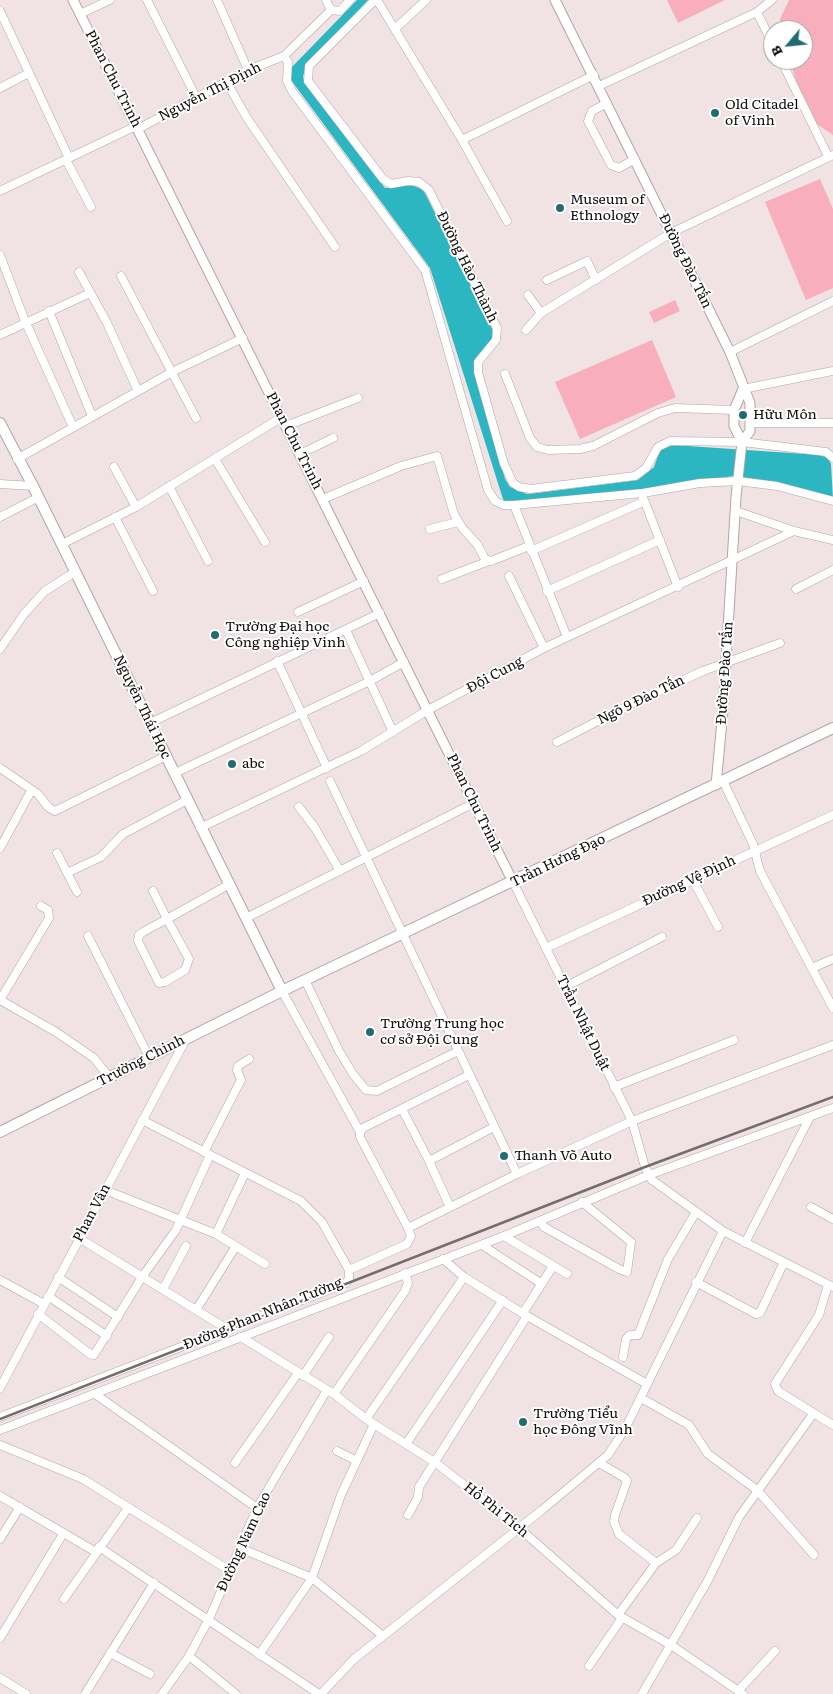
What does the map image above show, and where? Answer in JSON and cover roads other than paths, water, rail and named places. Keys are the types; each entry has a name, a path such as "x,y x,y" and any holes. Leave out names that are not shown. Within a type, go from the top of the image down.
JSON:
{"main road":[{"name":"Nguyễn Thái Học","path":"0,423 17,459 39,497 228,885 282,991"},
{"name":"Trần Hưng Đạo","path":"282,991 832,731"},
{"name":"Trường Chinh","path":"0,1132 282,991"}],"street":[{"name":"Phan Chu Trinh","path":"73,0 513,882"},
{"path":"80,14 110,0"},
{"path":"146,0 197,99"},
{"path":"217,0 248,70"},
{"path":"326,0 331,10"},
{"name":"Nguyễn Thị Định","path":"0,191 197,99 248,70 284,56 331,10 340,11 350,0"},
{"path":"376,0 396,28 507,221"},
{"name":"Đường Hào Thành","path":"376,0 309,66 308,81 383,179 391,184 408,181 419,182 429,190 497,328 496,340 478,362 478,372 504,464 513,483 519,487 531,489 635,476 646,468 658,447 670,440 826,452 833,458"},
{"path":"396,28 426,0"},
{"name":"Đường Đào Tấn","path":"555,0 594,75 730,352 743,381 743,389 750,403 750,431 742,445 736,511 719,783"},
{"path":"599,86 757,12 772,0"},
{"path":"0,11 91,206"},
{"path":"757,12 763,24"},
{"path":"284,56 288,62 287,81 292,91 425,270 488,490 498,504 514,505 644,497"},
{"path":"526,330 541,313 670,233 830,156 785,70"},
{"path":"0,88 29,73"},
{"path":"462,140 594,75"},
{"path":"226,81 247,118 335,247"},
{"path":"607,103 592,111 588,121 611,165 619,168 635,159"},
{"path":"0,255 26,322 73,427"},
{"path":"547,280 587,261 596,280"},
{"path":"79,272 107,323 138,391"},
{"path":"121,276 196,418"},
{"path":"0,335 49,311 90,294"},
{"path":"528,295 541,313"},
{"path":"730,352 833,300"},
{"path":"49,311 92,416"},
{"path":"17,459 172,372 243,338"},
{"path":"505,374 530,438 537,447 548,450 580,449 593,446 658,413 674,408 734,410 743,389 833,371"},
{"path":"286,426 358,398"},
{"name":"Đường Đào Tấn","path":"734,410 734,426 742,445"},
{"path":"62,544 136,507 282,417"},
{"path":"751,423 833,423"},
{"path":"300,454 333,438"},
{"path":"323,499 406,464 437,456 452,509 458,522 477,544 484,558 489,561"},
{"path":"215,459 265,542"},
{"path":"114,467 136,507"},
{"path":"442,579 530,548 644,497 700,483 739,479 777,486 833,501"},
{"path":"0,484 33,486"},
{"path":"169,486 208,562"},
{"path":"0,517 39,497"},
{"path":"644,497 678,587"},
{"path":"514,505 567,637"},
{"path":"736,511 794,531 833,540"},
{"path":"115,518 153,591"},
{"path":"430,529 458,522"},
{"name":"Đội Cung","path":"200,828 327,768 393,732 428,710 544,648 678,587 794,531"},
{"path":"547,591 660,540"},
{"path":"796,589 833,570"},
{"path":"0,649 24,614 45,591 75,572"},
{"path":"510,576 544,648"},
{"path":"298,612 364,581"},
{"path":"150,723 276,661 380,613"},
{"path":"346,630 393,732"},
{"name":"Ngõ 9 Đào Tấn","path":"557,742 634,702 726,662 780,643"},
{"path":"276,661 327,768"},
{"path":"174,773 370,681 404,662"},
{"path":"0,768 38,794 55,811 166,756"},
{"path":"330,782 516,1174"},
{"path":"719,783 753,844 760,871 833,1008"},
{"path":"0,848 31,791"},
{"path":"67,873 101,857 123,834 187,800"},
{"path":"246,918 474,803"},
{"path":"299,807 315,828 340,871"},
{"name":"Đường Vệ Định","path":"546,948 833,815"},
{"path":"57,853 77,892"},
{"path":"693,880 718,927"},
{"name":"Trần Nhật Duật","path":"513,882 632,1122 647,1171"},
{"path":"153,891 167,918 189,959 189,965 179,975 159,983 138,938 143,932 167,918 228,885"},
{"path":"41,906 48,910 49,918 0,1000 56,1032 94,1058 109,1077"},
{"path":"88,936 150,1057"},
{"path":"565,988 662,937"},
{"path":"812,968 833,959"},
{"path":"305,980 339,1051 366,1090 377,1090 458,1051"},
{"path":"282,991 360,1132 360,1137 408,1228 516,1174 632,1122 833,1045"},
{"name":"Phan Vân","path":"0,1388 186,1039"},
{"path":"614,1087 734,1040"},
{"path":"38,1314 90,1354 96,1353 142,1277 176,1230 207,1153 241,1080 237,1070 238,1066 249,1059"},
{"path":"360,1132 363,1128 469,1075"},
{"path":"0,1430 504,1236 647,1171 833,1108"},
{"path":"402,1109 450,1207"},
{"path":"746,1243 810,1117"},
{"path":"142,1120 301,1201 322,1222 349,1270"},
{"path":"429,1161 494,1127"},
{"path":"647,1171 652,1180 723,1231 831,1286 819,1315 775,1384 778,1392 833,1425"},
{"path":"216,1234 245,1173"},
{"path":"104,1190 216,1234 265,1264"},
{"path":"540,1221 544,1227 623,1272 627,1272 631,1242 582,1202"},
{"path":"810,1207 833,1218"},
{"path":"623,1357 626,1339 628,1336 638,1335 668,1259 696,1212"},
{"name":"Đường Phan Nhân Tường","path":"0,1416 346,1283 349,1279 349,1270 407,1244 411,1236 408,1228"},
{"path":"0,1496 64,1534 98,1550 154,1583 209,1619 258,1655 320,1694 354,1659 608,1455 625,1429 641,1398 696,1282 723,1231"},
{"path":"504,1236 567,1274"},
{"path":"79,1238 227,1329"},
{"path":"482,1244 542,1284"},
{"path":"163,1289 186,1246"},
{"path":"196,1310 236,1246"},
{"path":"443,1259 464,1277 525,1315 647,1384"},
{"path":"696,1282 756,1314 760,1313 784,1262"},
{"path":"408,1515 418,1497 419,1487 436,1463 553,1266"},
{"name":"Đường Nam Cao","path":"162,1694 189,1656 209,1619 257,1508 330,1392 405,1292 408,1283 405,1273"},
{"path":"366,1419 464,1277"},
{"path":"58,1278 118,1317"},
{"path":"0,1280 44,1304"},
{"path":"48,1296 107,1336"},
{"path":"406,1444 503,1300"},
{"name":"Hồ Phi Tích","path":"240,1337 330,1392 366,1419 436,1463 519,1528 620,1616 671,1645 741,1693"},
{"path":"235,1463 329,1337"},
{"path":"95,1394 257,1508"},
{"path":"641,1398 690,1425 708,1454 757,1490 814,1555"},
{"path":"642,1694 708,1580 739,1517 813,1414"},
{"path":"258,1655 312,1578 341,1496 374,1424"},
{"path":"0,1445 83,1479 230,1571"},
{"path":"337,1451 357,1461"},
{"path":"599,1463 627,1481 615,1515 614,1522 619,1534 656,1563"},
{"path":"0,1539 20,1507"},
{"path":"64,1598 128,1508"},
{"path":"589,1666 656,1563 676,1550 697,1518"},
{"path":"0,1638 64,1534"},
{"path":"240,1548 312,1578 383,1636"},
{"path":"84,1694 154,1583"},
{"path":"741,1693 775,1651"},
{"path":"110,1653 150,1674"},
{"path":"189,1656 236,1694"},
{"path":"0,1678 26,1694"}],"water":[{"path":"357,0 368,0 306,65 303,77 305,84 385,188 412,185 423,190 426,195 494,333 490,343 478,356 475,370 505,479 510,487 527,494 638,480 654,467 660,450 673,445 820,455 828,458 831,464 833,499 754,479 733,476 643,490 507,503 503,499 430,268 291,80 289,74 291,68"}],"railway":[{"path":"0,1419 645,1167 833,1097"}],"place":[{"name":"Old Citadel of Vinh","path":"715,113"},
{"name":"Museum of Ethnology","path":"560,208"},
{"name":"Hữu Môn","path":"743,415"},
{"name":"Trường Đại học Công nghiệp Vinh","path":"215,635"},
{"name":"abc","path":"232,764"},
{"name":"Trường Trung học cơ sở Đội Cung","path":"370,1032"},
{"name":"Thanh Võ Auto","path":"504,1156"},
{"name":"Trường Tiểu học Đông Vĩnh","path":"523,1422"}]}
